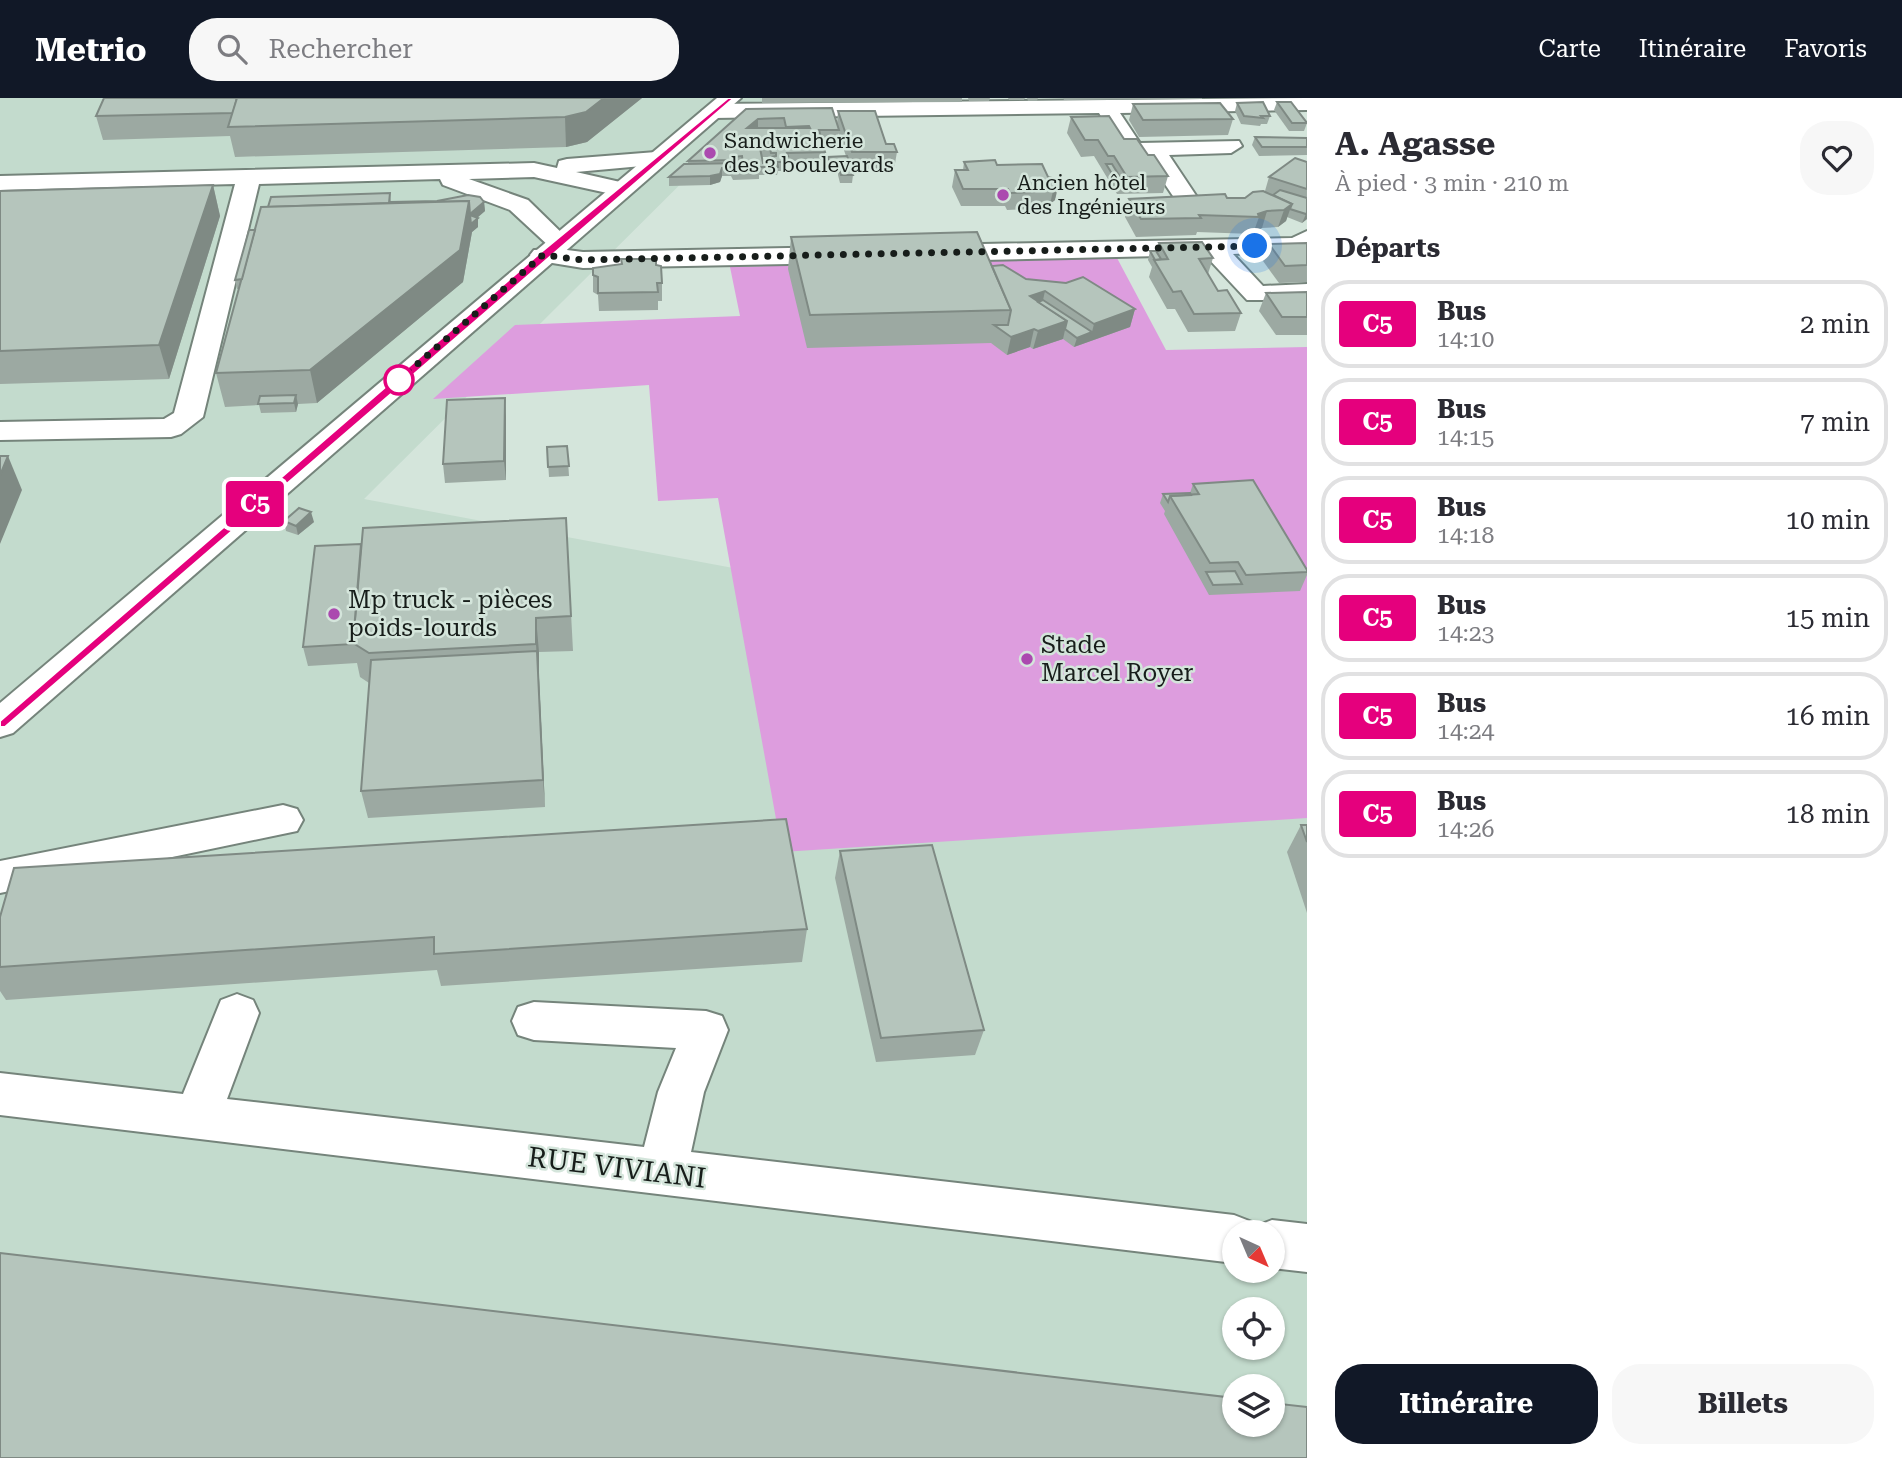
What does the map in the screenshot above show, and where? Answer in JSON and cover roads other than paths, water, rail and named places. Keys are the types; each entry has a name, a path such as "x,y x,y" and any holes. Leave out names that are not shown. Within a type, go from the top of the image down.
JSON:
{"street":[{"path":"0,724 551,248 722,105 1307,104"},
{"path":"1105,106 1133,150 1231,146"},
{"path":"1153,149 1187,200"},
{"path":"0,183 534,170 629,159 656,159"},
{"path":"534,170 621,189"},
{"path":"426,171 519,205 551,248 583,260 864,254"},
{"path":"0,431 171,428 188,417 249,176"},
{"path":"906,254 1298,245 1307,238"},
{"path":"1212,247 1256,294 1307,292"},
{"path":"0,877 283,820"},
{"path":"197,1118 237,1013"},
{"path":"534,1021 706,1030 681,1091 662,1172"},
{"name":"RUE VIVIANI","path":"0,1094 1222,1238"},
{"path":"1285,1245 1307,1248"}],"place":[{"name":"Sandwicherie des 3 boulevards","path":"710,153"},
{"name":"Ancien hôtel des Ingénieurs","path":"1003,195"},
{"name":"Mp truck - pièces poids-lourds","path":"334,614"},
{"name":"Stade Marcel Royer","path":"1027,659"}]}
